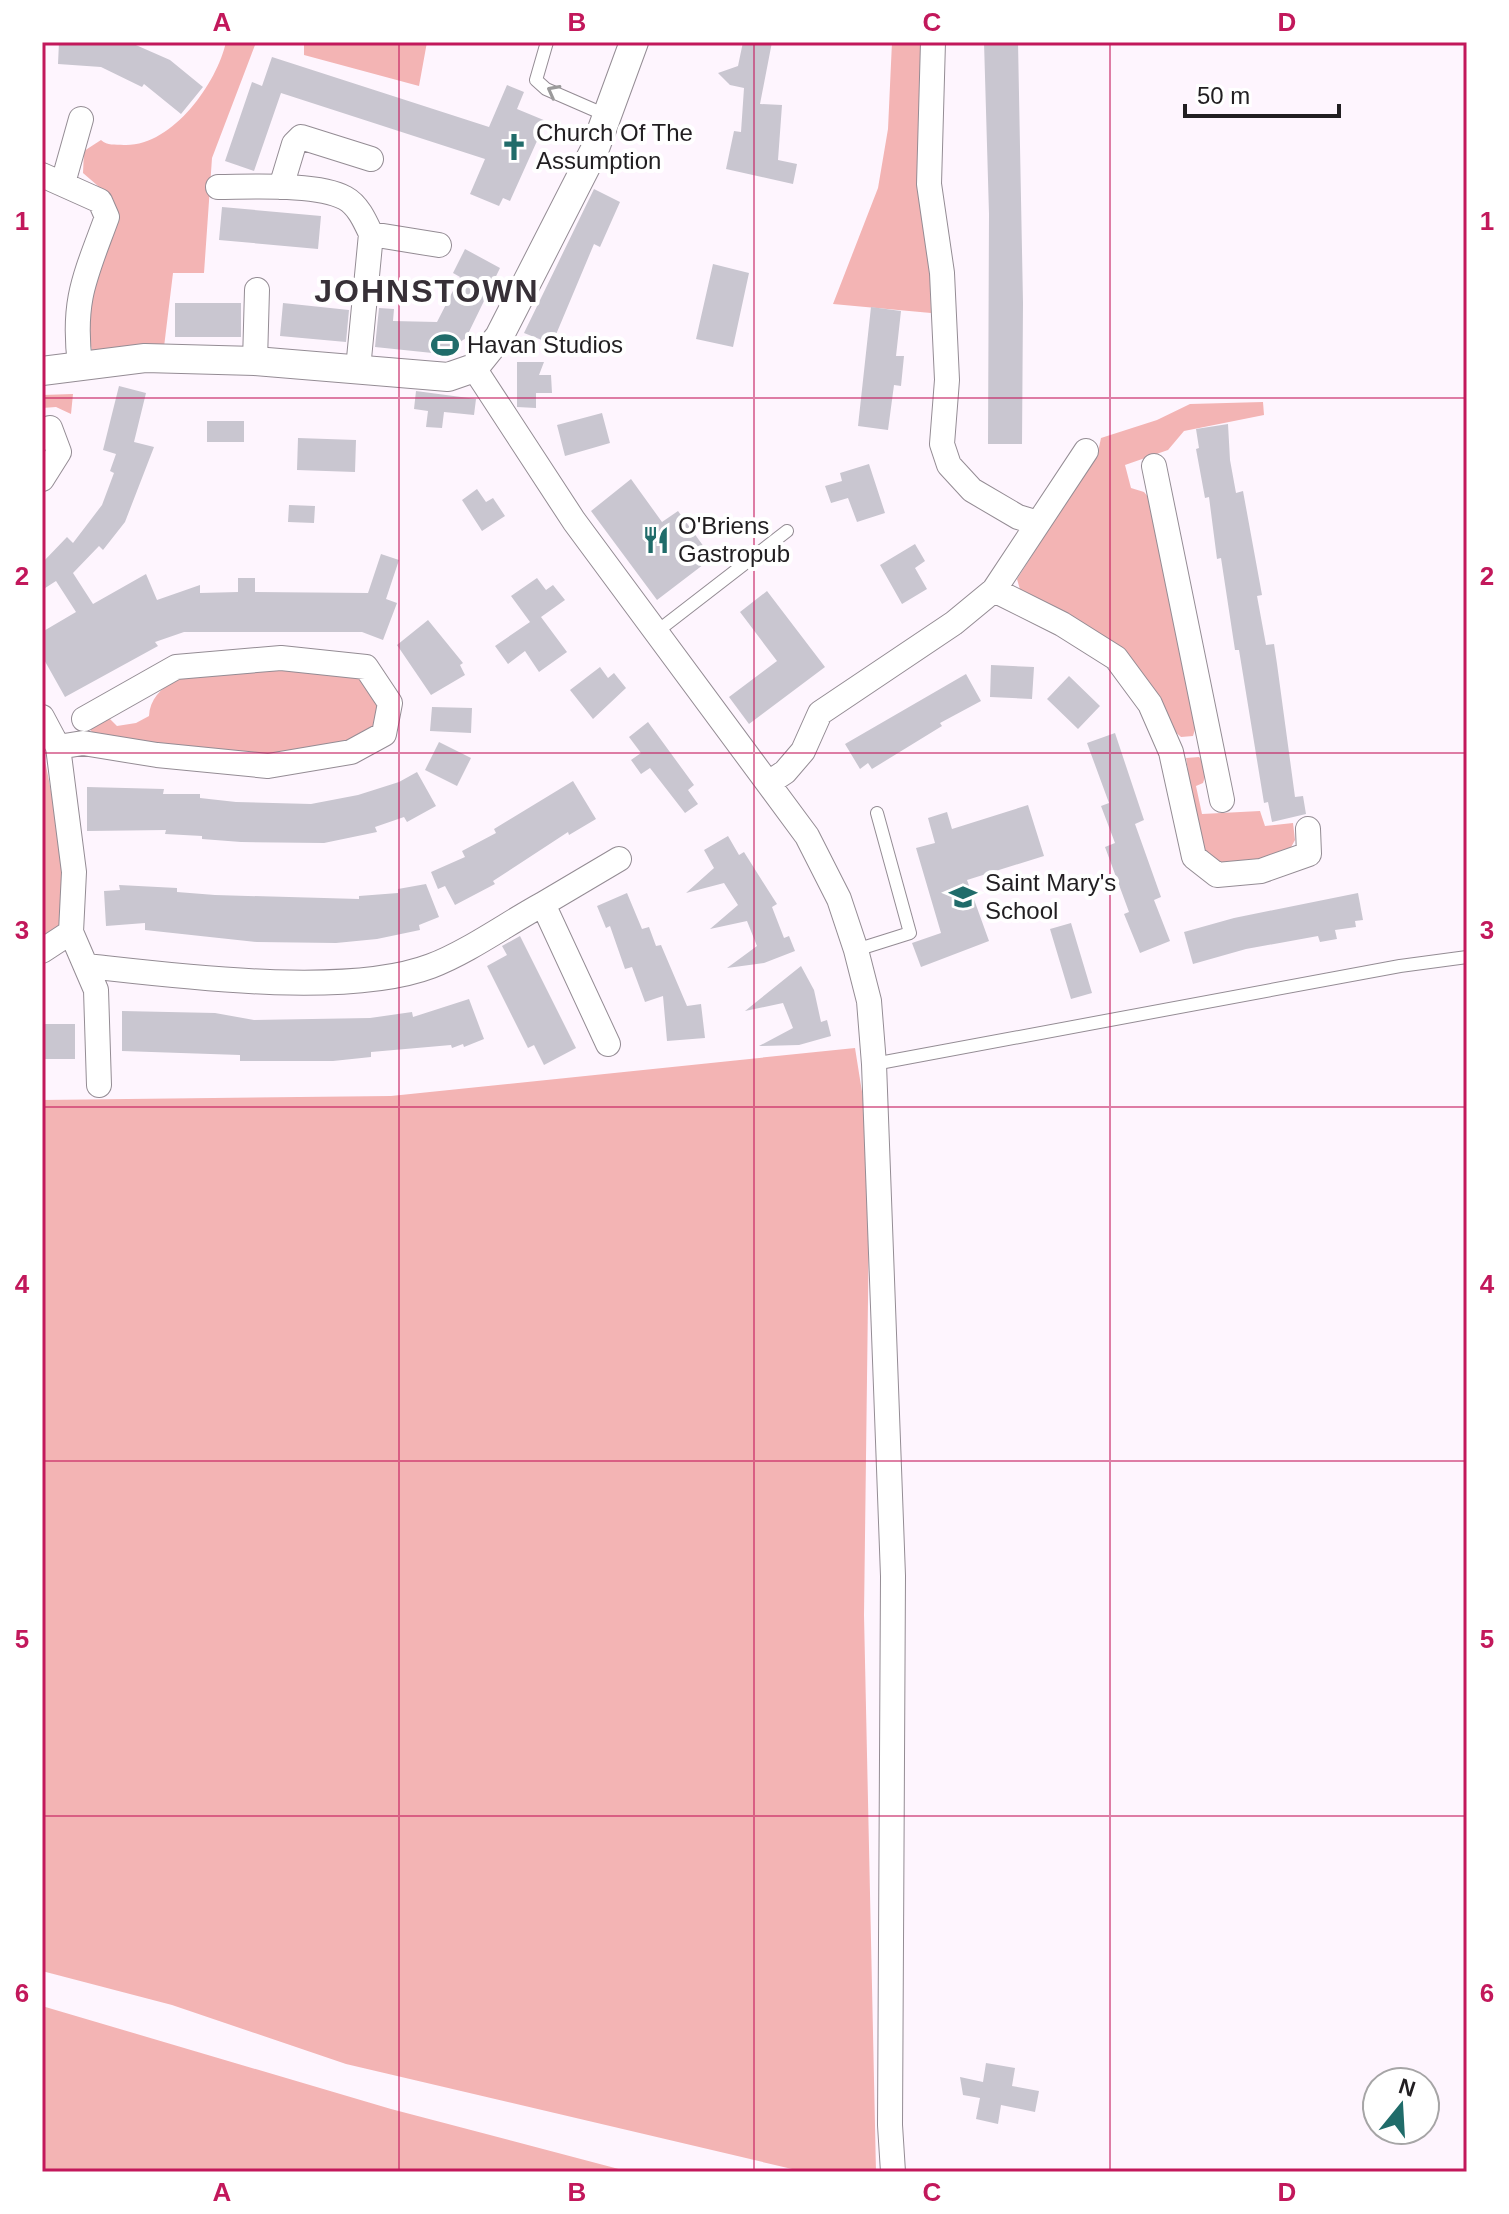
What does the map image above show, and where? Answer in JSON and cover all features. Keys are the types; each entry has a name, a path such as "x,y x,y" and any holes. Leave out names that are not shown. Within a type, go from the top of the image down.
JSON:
{"street":[{"path":"42,371 145,358 255,361 448,377 474,368 499,337 594,151 634,42"},
{"path":"933,42 929,184 942,273 947,380 942,444 949,465 972,490 1018,517 1038,523"},
{"path":"80,365 76,332 78,295 107,217 100,201 52,179 81,119"},
{"path":"281,187 294,144 301,137 371,159"},
{"path":"218,187 281,187 345,198 363,216 371,234 358,369"},
{"path":"371,234 439,245"},
{"path":"255,361 257,290"},
{"path":"474,368 574,521 807,836 839,899 869,1001 893,1576 890,2125 893,2172"},
{"path":"42,479 59,452 50,428"},
{"path":"770,782 785,772 803,751 820,713 954,623 994,590 1086,451"},
{"path":"1154,466 1222,800"},
{"path":"994,590 1062,624 1116,658 1150,704 1171,752 1194,857 1217,875 1261,871 1309,854 1308,829"},
{"path":"58,747 83,743 157,755 268,766 351,752 384,734 390,703 366,667 281,658 176,667 84,719"},
{"path":"42,717 58,747 74,872 71,932 96,990 99,1085"},
{"path":"1171,752 1210,740"},
{"path":"87,966 271,981 360,980 431,966 619,859"},
{"path":"543,904 608,1044"},
{"path":"42,951 71,932"}],"lane":[{"path":"547,42 536,80 546,89 608,116"},
{"path":"655,633 787,531"},
{"path":"856,950 910,933 877,813"},
{"path":"874,1064 1400,966 1467,957"}],"shaded area":[{"path":"226,42 255,45 212,158 204,273 173,273 164,347 92,351 89,314 92,298 119,217 113,199 83,173 84,151 101,140 124,145 142,143 159,136 175,124 190,110 213,76"},
{"path":"304,42 427,42 419,86 304,55"},
{"path":"892,42 923,42 931,313 833,304 878,188 888,129"},
{"path":"73,394 71,414 56,407 42,408 42,395"},
{"path":"1263,402 1264,415 1184,431 1168,450 1125,465 1131,488 1144,492 1154,504 1196,726 1193,736 1181,737 1172,729 1164,709 1021,593 1017,579 1098,452 1101,438 1157,420 1190,404"},
{"path":"310,669 350,673 360,679 374,698 377,718 366,735 354,741 322,749 257,754 157,744 92,732 87,726 105,714 117,726 136,723 149,716 151,704 165,687 186,677 222,670"},
{"path":"42,745 59,836 63,908 59,925 42,943"},
{"path":"1199,757 1206,769 1203,783 1196,786 1202,814 1260,811 1265,826 1293,823 1295,840 1289,851 1257,861 1219,866 1200,848 1186,758"},
{"path":"855,1048 870,1142 864,1615 876,2172 805,2172 346,2064 172,2005 42,1971 42,1100 391,1096"},
{"path":"42,2006 391,2109 630,2172 42,2172"}],"building":[{"path":"59,42 129,42 170,60 203,87 181,114 144,84 142,87 101,67 58,64"},
{"path":"743,42 772,42 760,104 782,105 778,160 797,164 793,184 726,169 734,131 741,132 744,88 730,85 718,73 738,66"},
{"path":"984,42 1018,42 1023,303 1022,444 988,444 989,214"},
{"path":"272,57 489,127 507,85 524,92 517,109 546,121 510,201 503,198 499,206 470,194 485,159 281,93 254,171 225,161 252,82 262,86"},
{"path":"594,189 620,202 600,247 594,244 552,344 524,333"},
{"path":"222,207 321,216 318,249 219,240"},
{"path":"465,249 500,268 466,338 442,354 375,347 379,308 394,309 393,321 437,322 460,277 453,273"},
{"path":"713,264 749,273 733,347 696,339"},
{"path":"175,303 241,303 241,337 175,337"},
{"path":"283,303 349,310 346,342 280,336"},
{"path":"871,307 901,311 896,356 904,356 901,386 894,385 888,430 858,426"},
{"path":"517,362 544,362 539,375 551,375 552,393 536,393 536,408 517,407"},
{"path":"119,386 146,393 134,442 154,447 125,522 103,550 99,546 73,573 93,604 146,574 157,600 200,585 200,593 238,592 238,578 255,578 255,592 368,593 381,554 399,560 386,599 397,603 383,640 362,632 184,632 155,642 158,646 65,697 42,656 42,632 76,612 56,581 42,590 42,563 67,537 73,543 102,505 114,473 110,471 116,454 103,450"},
{"path":"416,391 476,399 474,415 444,412 442,428 426,427 428,411 414,409"},
{"path":"602,413 610,443 565,456 557,425"},
{"path":"207,421 244,421 244,442 207,442"},
{"path":"1228,424 1236,493 1243,491 1262,595 1257,596 1266,645 1274,644 1295,797 1303,796 1306,814 1272,822 1268,802 1264,803 1239,650 1235,650 1221,558 1217,559 1209,497 1205,498 1196,449 1199,448 1196,429"},
{"path":"298,438 356,440 355,472 297,470"},
{"path":"869,464 885,513 857,522 848,498 831,503 825,486 842,481 840,473"},
{"name":"O'Briens Gastropub","path":"631,479 662,522 678,511 712,558 657,600 591,511"},
{"path":"477,489 486,502 493,498 505,516 482,531 462,500"},
{"path":"289,505 315,506 314,523 288,522"},
{"path":"915,544 925,561 915,568 927,589 902,604 880,565"},
{"path":"537,578 546,590 553,585 565,600 541,617 567,652 539,672 525,651 508,664 495,646 530,622 511,596"},
{"path":"767,591 825,667 749,724 729,697 777,661 740,612"},
{"path":"428,620 463,663 460,665 465,675 431,695 397,645"},
{"path":"991,665 1034,667 1032,699 990,697"},
{"path":"600,667 608,678 614,673 626,688 593,719 570,690"},
{"path":"966,674 981,701 940,723 942,726 872,769 868,763 860,769 845,744"},
{"path":"1069,676 1100,706 1078,729 1047,699"},
{"path":"432,707 472,708 471,733 430,731"},
{"path":"648,722 694,785 688,790 698,804 685,813 650,768 641,774 631,760 641,753 629,737"},
{"path":"1115,733 1144,820 1135,824 1161,897 1154,900 1170,941 1140,953 1124,914 1129,912 1105,847 1115,843 1101,806 1109,803 1087,743"},
{"path":"439,742 471,758 457,786 425,770"},
{"path":"417,772 436,806 407,822 404,817 375,827 377,832 324,843 202,839 202,836 165,834 166,830 87,831 87,787 164,789 163,794 200,794 200,798 236,802 311,804 358,795 399,782"},
{"path":"573,781 596,819 569,835 568,832 493,881 495,884 455,905 445,886 438,889 431,872 465,857 462,851 496,833 494,829"},
{"path":"1028,805 1044,856 967,880 989,941 921,967 912,943 941,933 916,848 935,843 928,818 947,812 952,829"},
{"path":"728,836 739,855 744,852 777,904 772,907 784,938 789,936 795,951 764,963 727,968 757,946 747,921 710,929 738,905 724,883 686,893 714,868 704,850"},
{"path":"426,884 439,917 419,925 420,930 377,939 336,943 257,942 145,930 145,923 106,926 104,891 120,890 119,885 177,888 177,892 215,895 359,899 359,896 398,893 398,889"},
{"path":"627,893 642,929 649,927 656,946 661,945 687,1006 701,1004 705,1038 667,1041 663,996 645,1002 632,967 625,969 610,926 606,928 597,906"},
{"path":"1358,893 1363,920 1355,921 1356,927 1335,930 1337,939 1320,942 1318,936 1246,949 1193,964 1184,932 1234,918"},
{"path":"1071,923 1092,993 1071,999 1050,929"},
{"path":"520,936 576,1048 544,1065 534,1045 528,1048 487,966 507,955 502,946"},
{"path":"801,966 814,990 821,1022 827,1020 831,1036 799,1045 759,1046 793,1028 783,1003 745,1011"},
{"path":"469,999 484,1039 464,1047 463,1044 452,1048 451,1045 371,1052 371,1057 333,1061 240,1061 240,1055 122,1051 122,1011 215,1013 254,1020 370,1018 412,1012 413,1017"},
{"path":"42,1024 75,1024 75,1059 42,1059"},
{"path":"986,2063 1015,2068 1012,2086 1039,2091 1035,2112 1001,2105 998,2124 976,2119 980,2098 963,2095 960,2077 983,2082"}],"place":[{"name":"Church Of The Assumption","path":"514,147"},
{"name":"Havan Studios","path":"445,345"},
{"name":"O'Briens Gastropub","path":"656,540"},
{"name":"Saint Mary's School","path":"963,897"}],"district":[{"name":"JOHNSTOWN","path":"427,291"}]}
